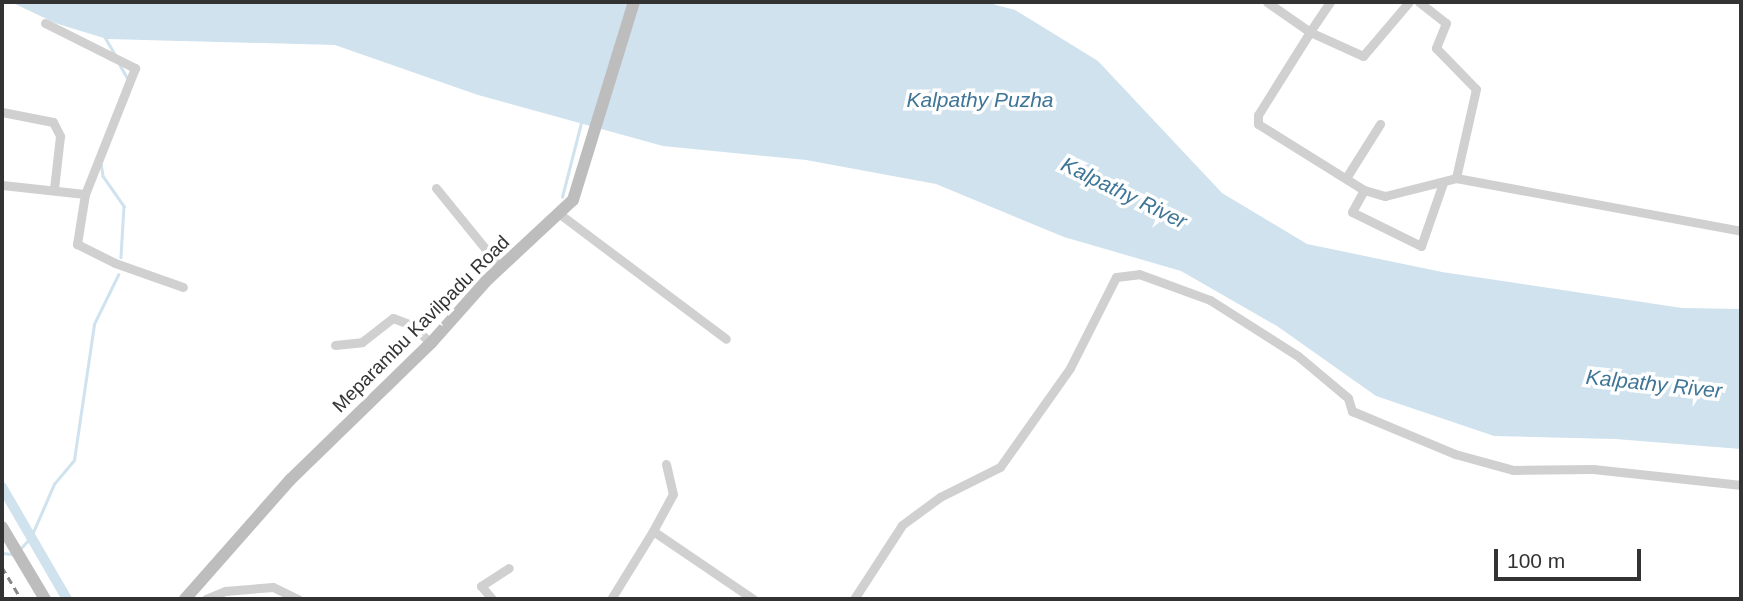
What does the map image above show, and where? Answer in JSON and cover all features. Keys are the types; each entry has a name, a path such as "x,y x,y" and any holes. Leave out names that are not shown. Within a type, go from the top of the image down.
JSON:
{"main road":[{"name":"Meparambu Kavilpadu Road","path":"185,599 290,480 431,343 501,268 561,215 582,182 634,2"},
{"path":"2,527 45,599"}],"street":[{"path":"1267,2 1310,32 1363,56 1409,2"},
{"path":"1330,2 1258,115 1258,124 1364,190 1385,196 1456,178 1741,231"},
{"path":"1419,2 1446,23 1436,48 1476,89 1456,178"},
{"path":"45,23 135,68 85,194 77,243 114,263 183,287"},
{"path":"2,112 53,122 60,136 54,189"},
{"path":"1346,178 1380,124"},
{"path":"1364,190 1352,212 1421,246 1443,183"},
{"path":"2,185 85,194"},
{"path":"436,188 501,268"},
{"path":"561,215 726,339"},
{"path":"854,599 902,525 940,497 1000,467 1070,368 1116,277 1139,274 1210,300 1298,356 1348,398 1352,411 1455,454 1513,470 1593,469 1741,485"},
{"path":"335,345 362,342 393,318 411,325 431,343"},
{"path":"611,599 672,499 666,464"},
{"path":"653,531 753,599"},
{"path":"492,599 481,586 509,568"},
{"path":"206,599 225,591 274,587 298,599"}],"water":[{"name":"Kalpathy Puzha","path":"11,2 985,2 1015,10 1098,61 1222,193 1307,244 1442,272 1682,308 1741,309 1741,449 1615,439 1494,436 1376,396 1277,326 1181,271 1064,237 936,184 806,160 663,146 478,95 335,45 107,39 55,23"}],"waterway":[{"path":"105,37 116,56"},
{"path":"120,65 127,77"},
{"path":"562,197 581,123"},
{"path":"101,163 103,176 124,206 121,257"},
{"path":"20,549 31,537 54,484 74,460 94,324 118,275"},
{"path":"2,487 67,599"},
{"path":"2,553 12,554"}],"railway":[{"path":"2,567 21,599"}],"water label":[{"name":"Kalpathy River","path":"1124,193"},
{"name":"Kalpathy River","path":"1654,384"}]}
